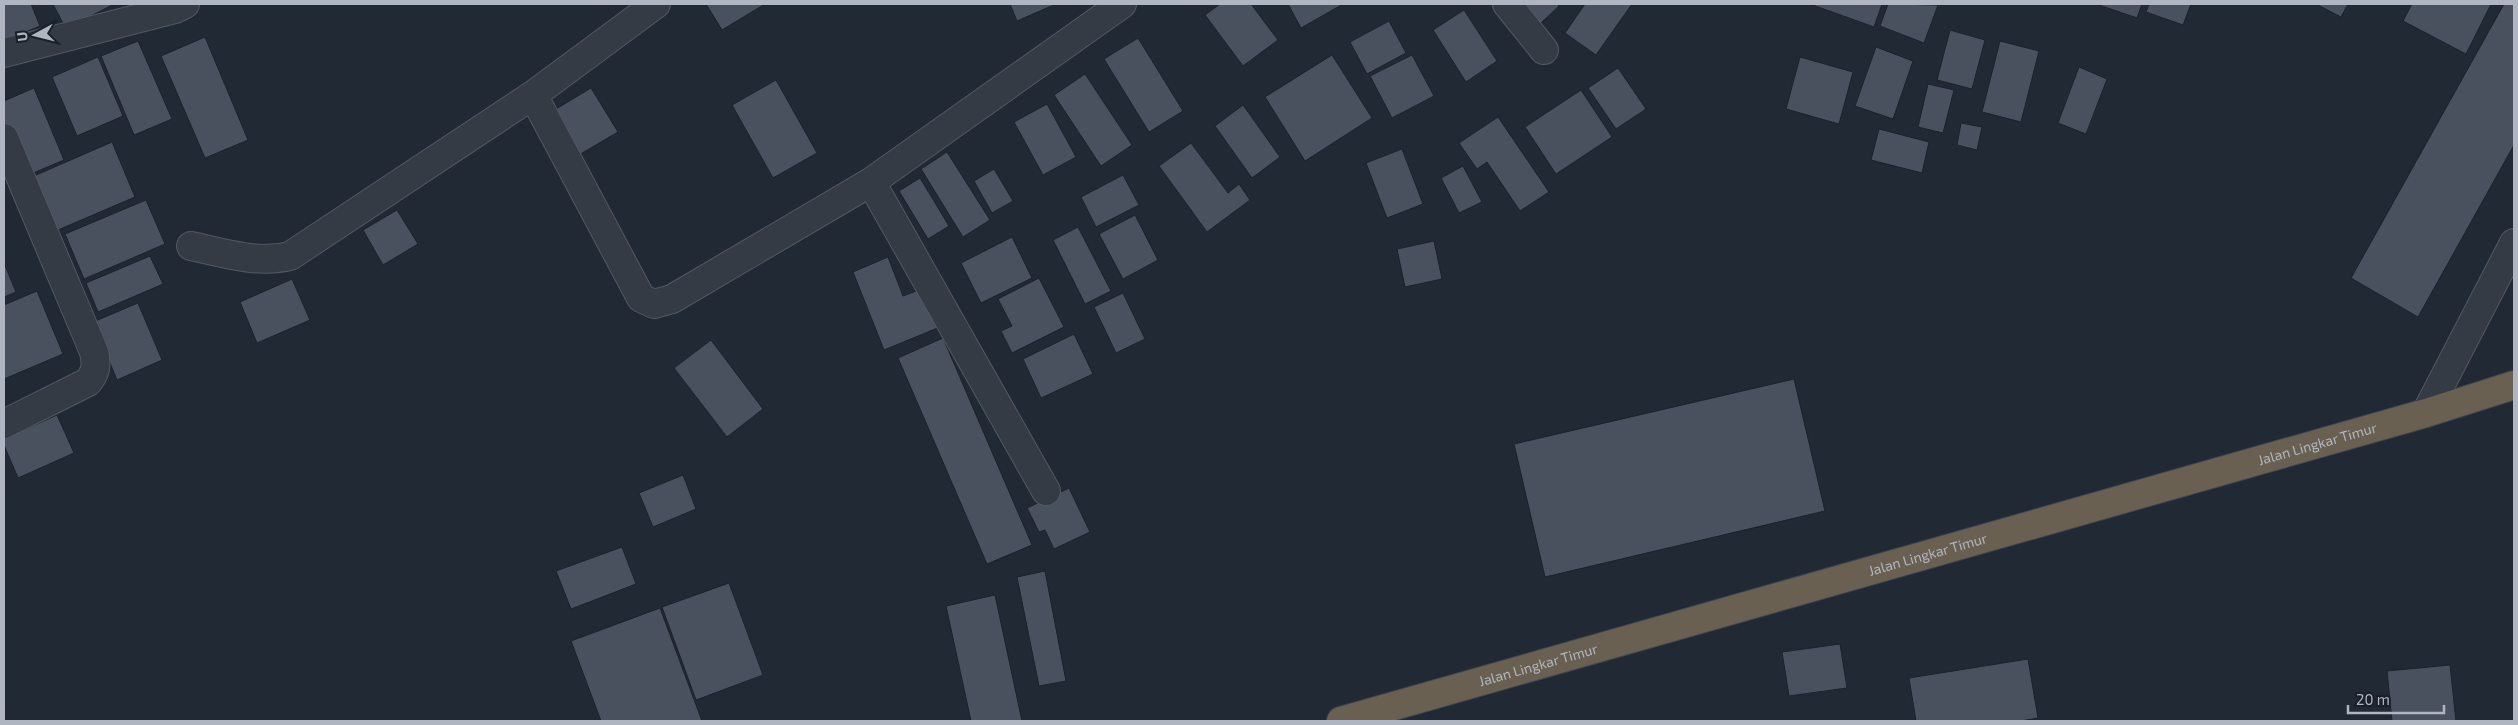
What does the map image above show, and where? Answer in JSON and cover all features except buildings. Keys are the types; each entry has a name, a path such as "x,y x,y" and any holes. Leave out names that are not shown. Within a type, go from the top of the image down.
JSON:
{"highway":[{"name":"Jalan Lingkar Timur","path":"1341,721 2426,412 2514,385"}],"street":[{"path":"4,53 175,10 185,4"},
{"path":"192,246 252,259 272,261 290,256 533,95 656,4"},
{"path":"533,95 641,298 654,304 672,299 871,182 1122,4"},
{"path":"1507,4 1544,50"},
{"path":"4,138 97,363 95,373 88,382 4,424"},
{"path":"871,182 1046,491"},
{"path":"2426,412 2514,244"}]}
